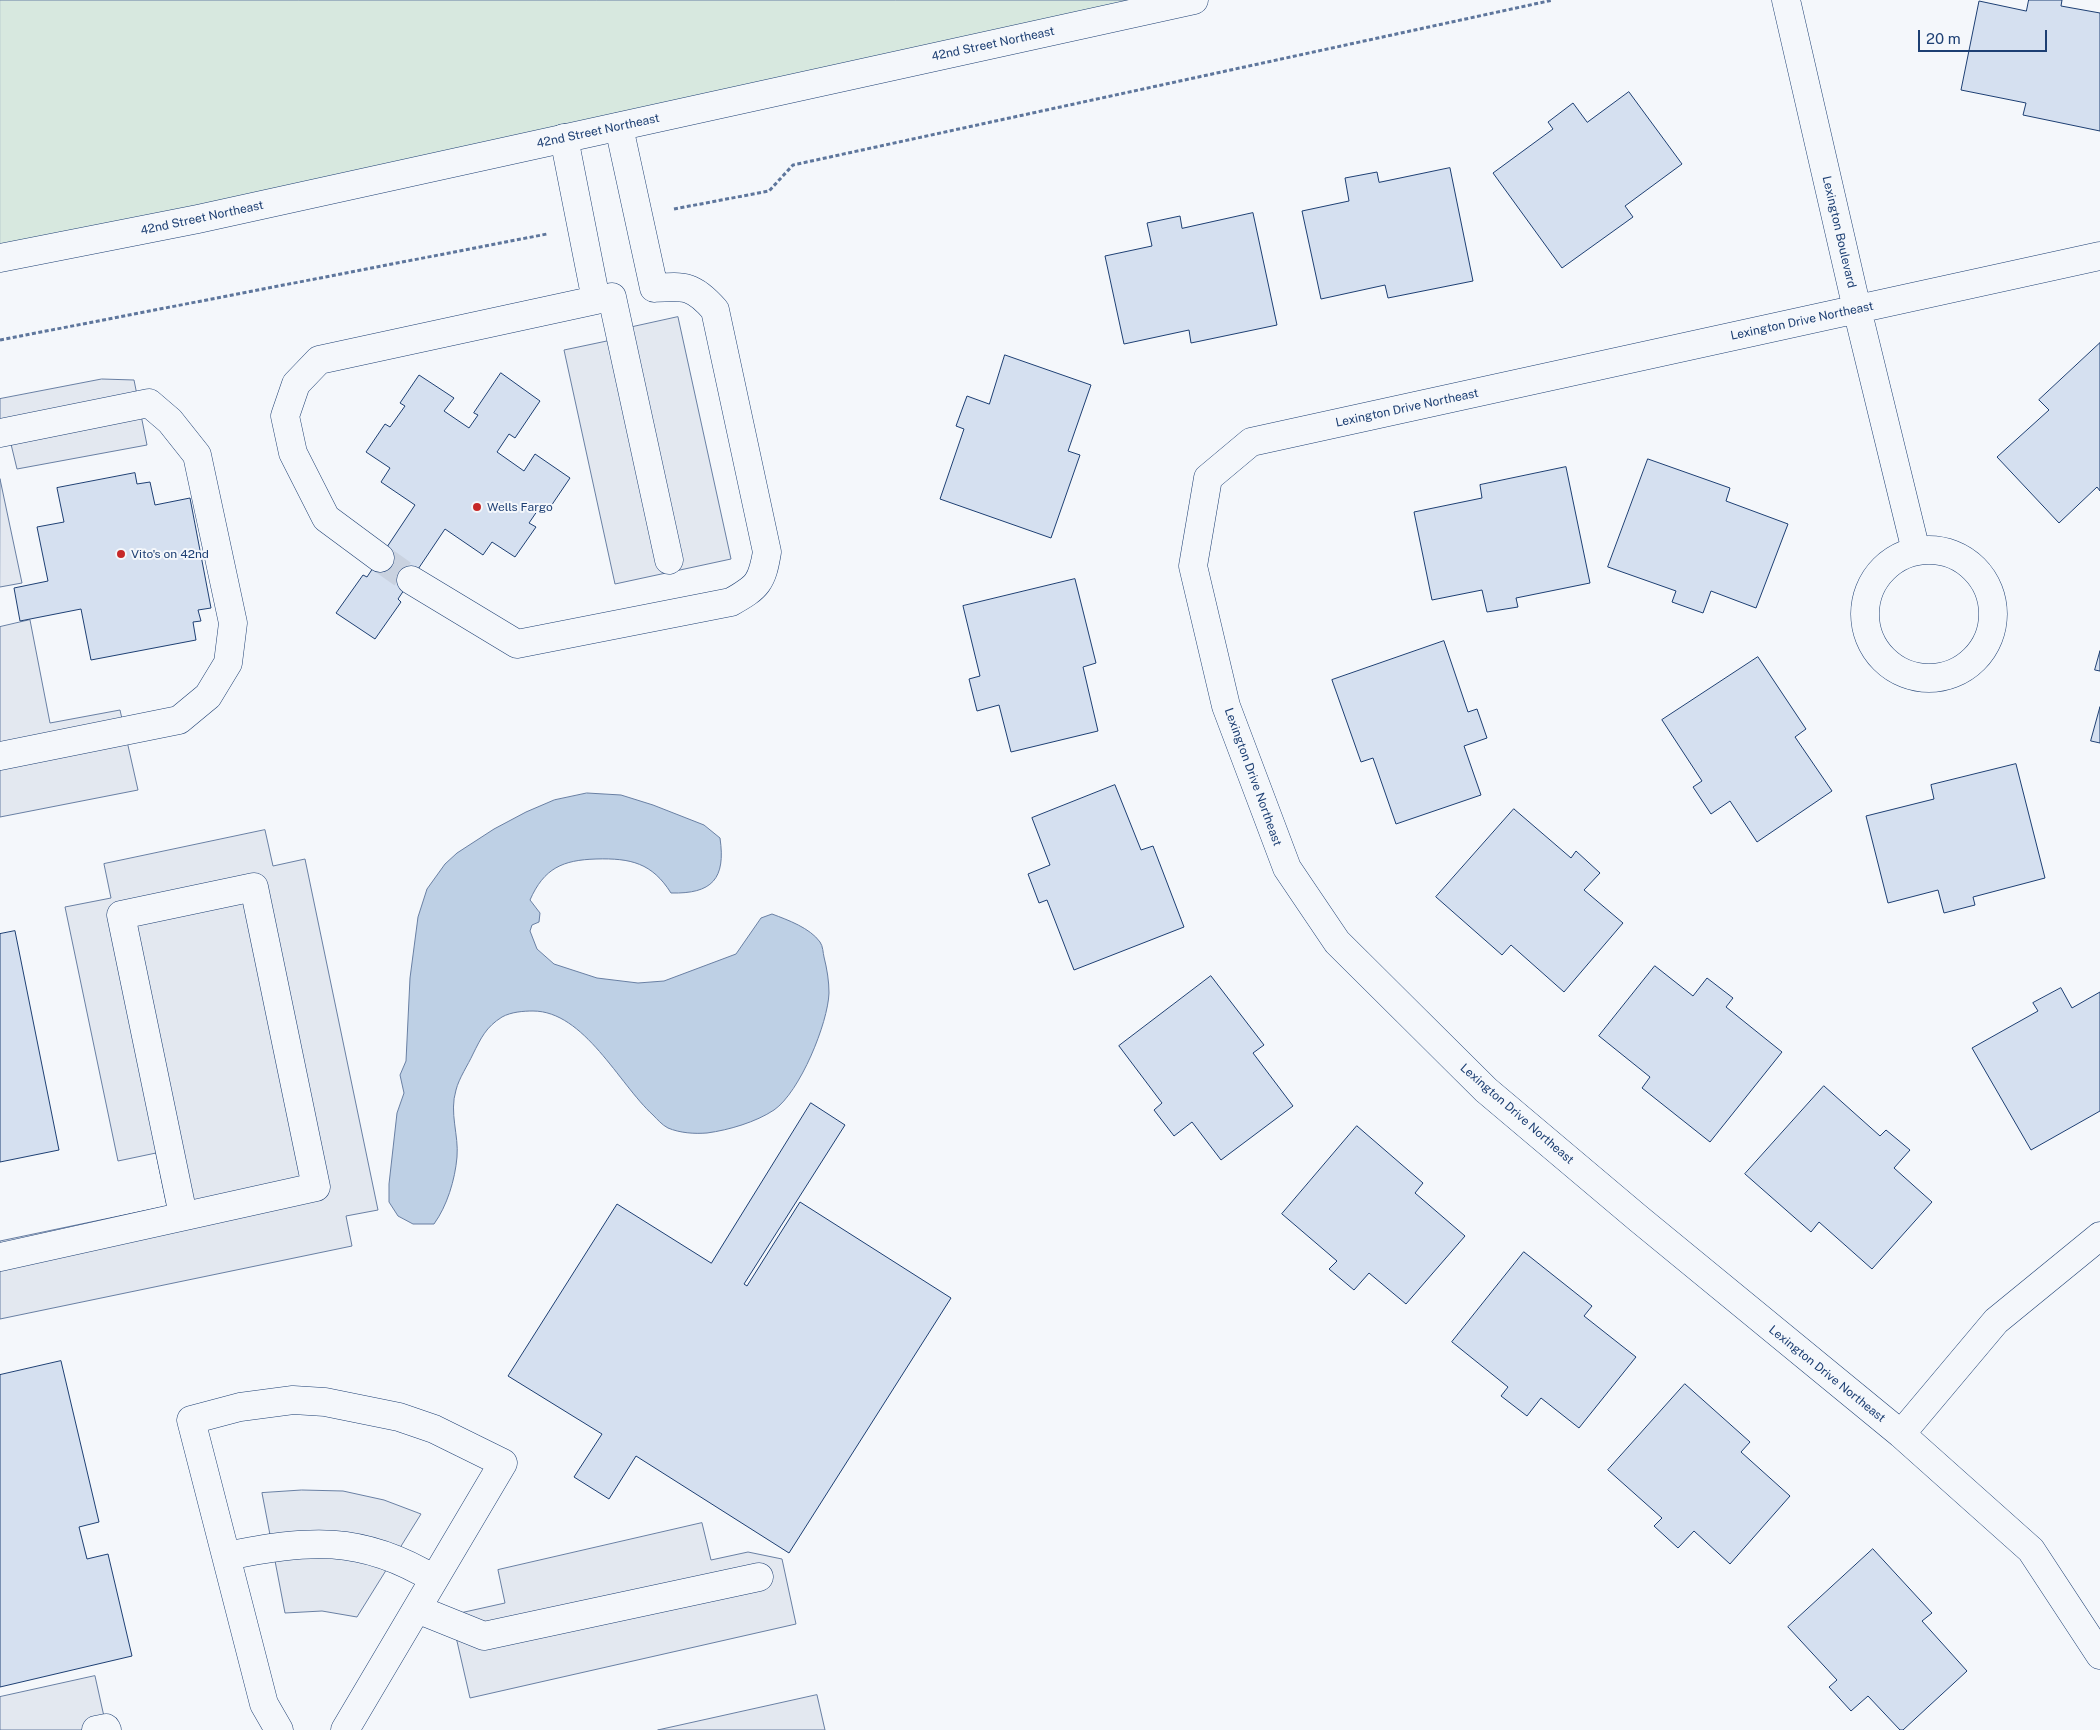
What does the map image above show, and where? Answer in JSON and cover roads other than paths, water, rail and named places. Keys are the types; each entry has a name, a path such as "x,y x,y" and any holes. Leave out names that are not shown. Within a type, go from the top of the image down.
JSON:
{"street":[{"name":"42nd Street Northeast","path":"0,258 198,219 1194,0"},
{"name":"Lexington Boulevard","path":"1786,0 1857,309 1916,550"},
{"path":"619,127 654,288"},
{"path":"564,138 669,560"},
{"name":"Lexington Drive Northeast","path":"2100,256 1251,442 1208,478 1193,566 1226,706 1287,868 1337,942 1486,1090 1638,1219 1901,1434 2031,1550 2100,1655"},
{"path":"380,558 326,518 293,453 285,416 296,384 319,360 654,288 683,286 702,295 715,310 767,552 764,570 754,590 731,602 517,644 411,580"},
{"path":"0,433 149,403 170,421 197,455 233,623 228,663 208,696 179,720 0,756"},
{"path":"1916,550 1936,550 1956,555 1973,566 1985,583 1992,602 1993,622 1987,641 1976,658 1959,670 1940,677 1918,678 1897,670 1880,656 1868,637 1864,615 1868,593 1878,574 1895,559 1916,550"},
{"path":"0,1257 316,1187 254,887 121,915 183,1215"},
{"path":"1901,1434 1996,1321 2100,1236"},
{"path":"280,1730 264,1704 191,1420 240,1407 292,1400 325,1402 399,1417 425,1426 503,1463 345,1730"},
{"path":"226,1556 309,1543 346,1544 382,1553 411,1565 434,1579"},
{"path":"417,1609 484,1636 759,1577"},
{"path":"96,1730 106,1728 106,1730"}],"water":[{"path":"587,793 621,795 704,825 720,838 721,864 718,874 706,887 697,891 671,893 656,875 640,864 630,861 596,859 564,864 548,873 530,900 540,913 539,922 532,925 530,931 537,949 554,964 597,978 638,983 664,981 736,954 761,918 772,914 805,929 816,937 822,945 828,975 829,993 824,1021 811,1056 793,1088 784,1101 774,1110 751,1122 733,1128 707,1133 682,1132 662,1124 640,1102 599,1051 568,1023 551,1014 533,1011 506,1015 496,1021 484,1033 457,1085 453,1107 457,1157 452,1184 439,1217 434,1224 413,1224 398,1216 389,1202 389,1184 397,1113 404,1093 400,1075 406,1061 410,978 418,917 427,889 445,864 457,853 494,829 554,800"}],"tunnel":[{"path":"380,558 411,580"}],"place":[{"name":"Wells Fargo","path":"477,507"},
{"name":"Vito's on 42nd","path":"121,554"}]}
